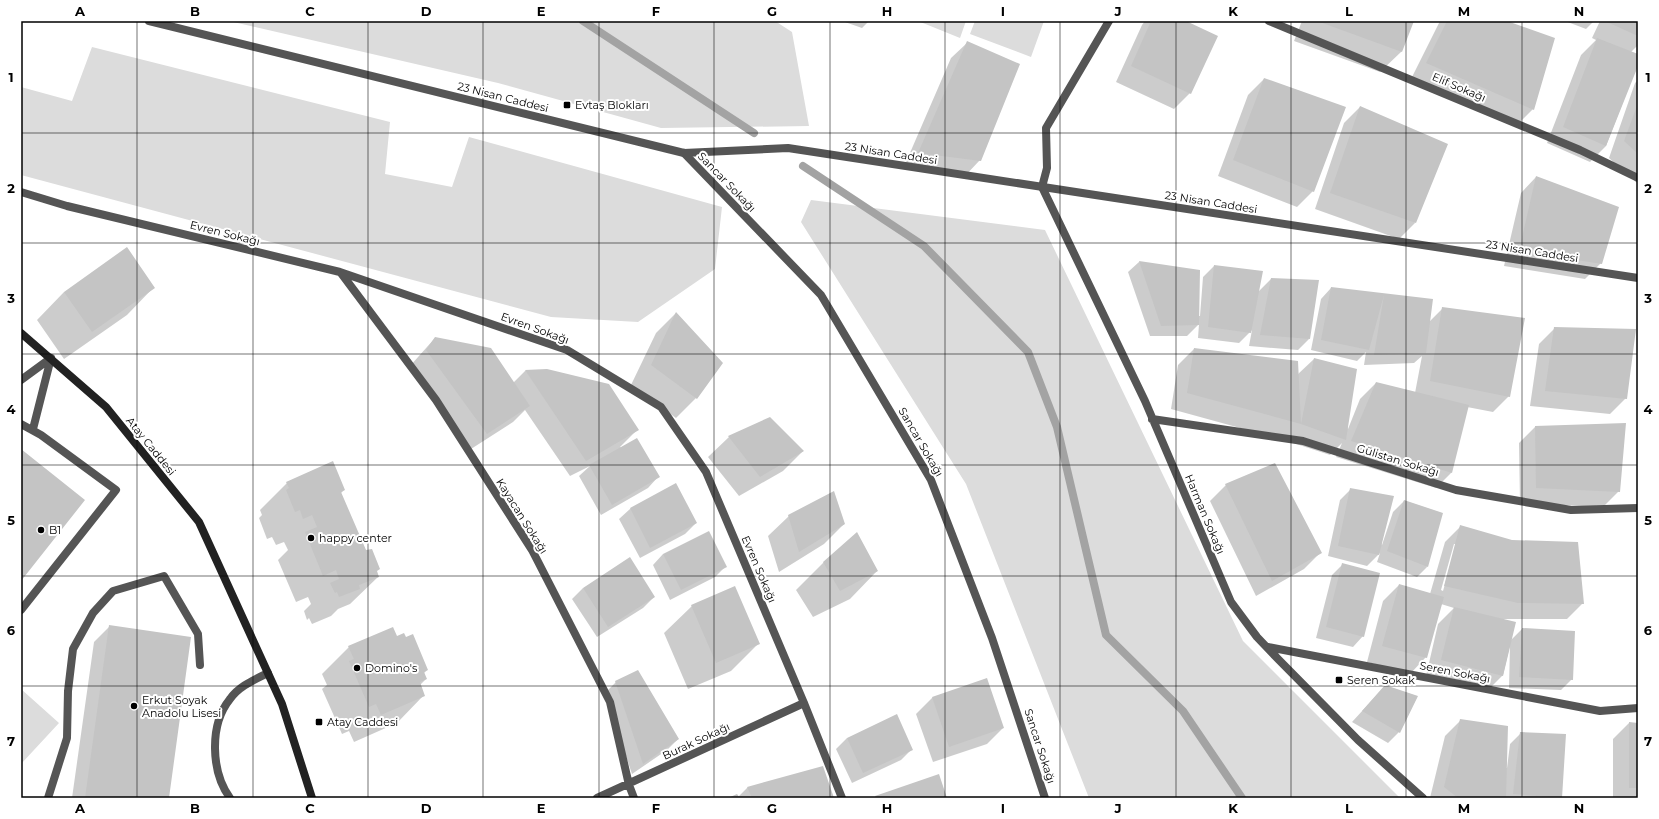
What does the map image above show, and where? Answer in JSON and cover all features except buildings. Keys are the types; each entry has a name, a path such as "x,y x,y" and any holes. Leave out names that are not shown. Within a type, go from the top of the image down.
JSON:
{"main road":[{"name":"Atay Caddesi","path":"21,333 106,407 199,522 282,704 312,798"}],"street":[{"name":"23 Nisan Caddesi","path":"149,21 684,153 788,148 1638,278"},
{"path":"1042,187 1047,168 1046,128 1109,21"},
{"name":"Elif Sokağı","path":"1268,21 1580,150 1638,178"},
{"name":"Sancar Sokağı","path":"684,153 821,295 931,480 992,638 1045,798"},
{"name":"Harman Sokağı","path":"1042,187 1152,419 1231,602 1257,637 1358,740 1422,798"},
{"name":"Evren Sokağı","path":"21,192 67,206 340,272 567,350 661,407 706,472 804,702 842,798"},
{"name":"Kayacan Sokağı","path":"340,272 436,400 532,550 610,702 629,785 634,798"},
{"path":"21,380 51,358"},
{"path":"33,429 51,358"},
{"name":"Gülistan Sokağı","path":"1152,419 1303,441 1456,490 1571,510 1638,508"},
{"path":"21,424 33,429 116,490 21,610"},
{"path":"48,798 67,738 68,691 73,649 93,613 113,591 164,576 198,634 200,665"},
{"name":"Seren Sokağı","path":"1268,648 1600,711 1638,708"},
{"path":"230,798 221,779 216,763 215,746 220,719 229,699 241,687 268,673"},
{"name":"Burak Sokağı","path":"597,798 629,785 804,702"}],"shaded area":[{"path":"229,21 775,21 792,32 809,126 661,128 498,83"},
{"path":"918,21 966,21 960,38"},
{"path":"975,21 1044,21 1031,57 970,34"},
{"path":"92,47 390,122 385,174 452,187 469,137 722,207 715,269 638,322 551,317 21,175 21,87 72,101"},
{"path":"811,200 1045,230 1243,641 1400,798 1089,798 966,484 801,222"},
{"path":"21,689 59,723 21,764"}],"waterway":[{"path":"583,21 754,133"},
{"path":"803,166 924,246 1028,352 1057,427 1106,635 1183,711 1242,798"}],"place":[{"name":"Evtaş Blokları","path":"567,105"},
{"name":"B1","path":"41,530"},
{"name":"happy center","path":"311,538"},
{"name":"Domino's","path":"357,668"},
{"name":"Seren Sokak","path":"1339,680"},
{"name":"Erkut Soyak Anadolu Lisesi","path":"134,706"},
{"name":"Atay Caddesi","path":"319,722"}]}
